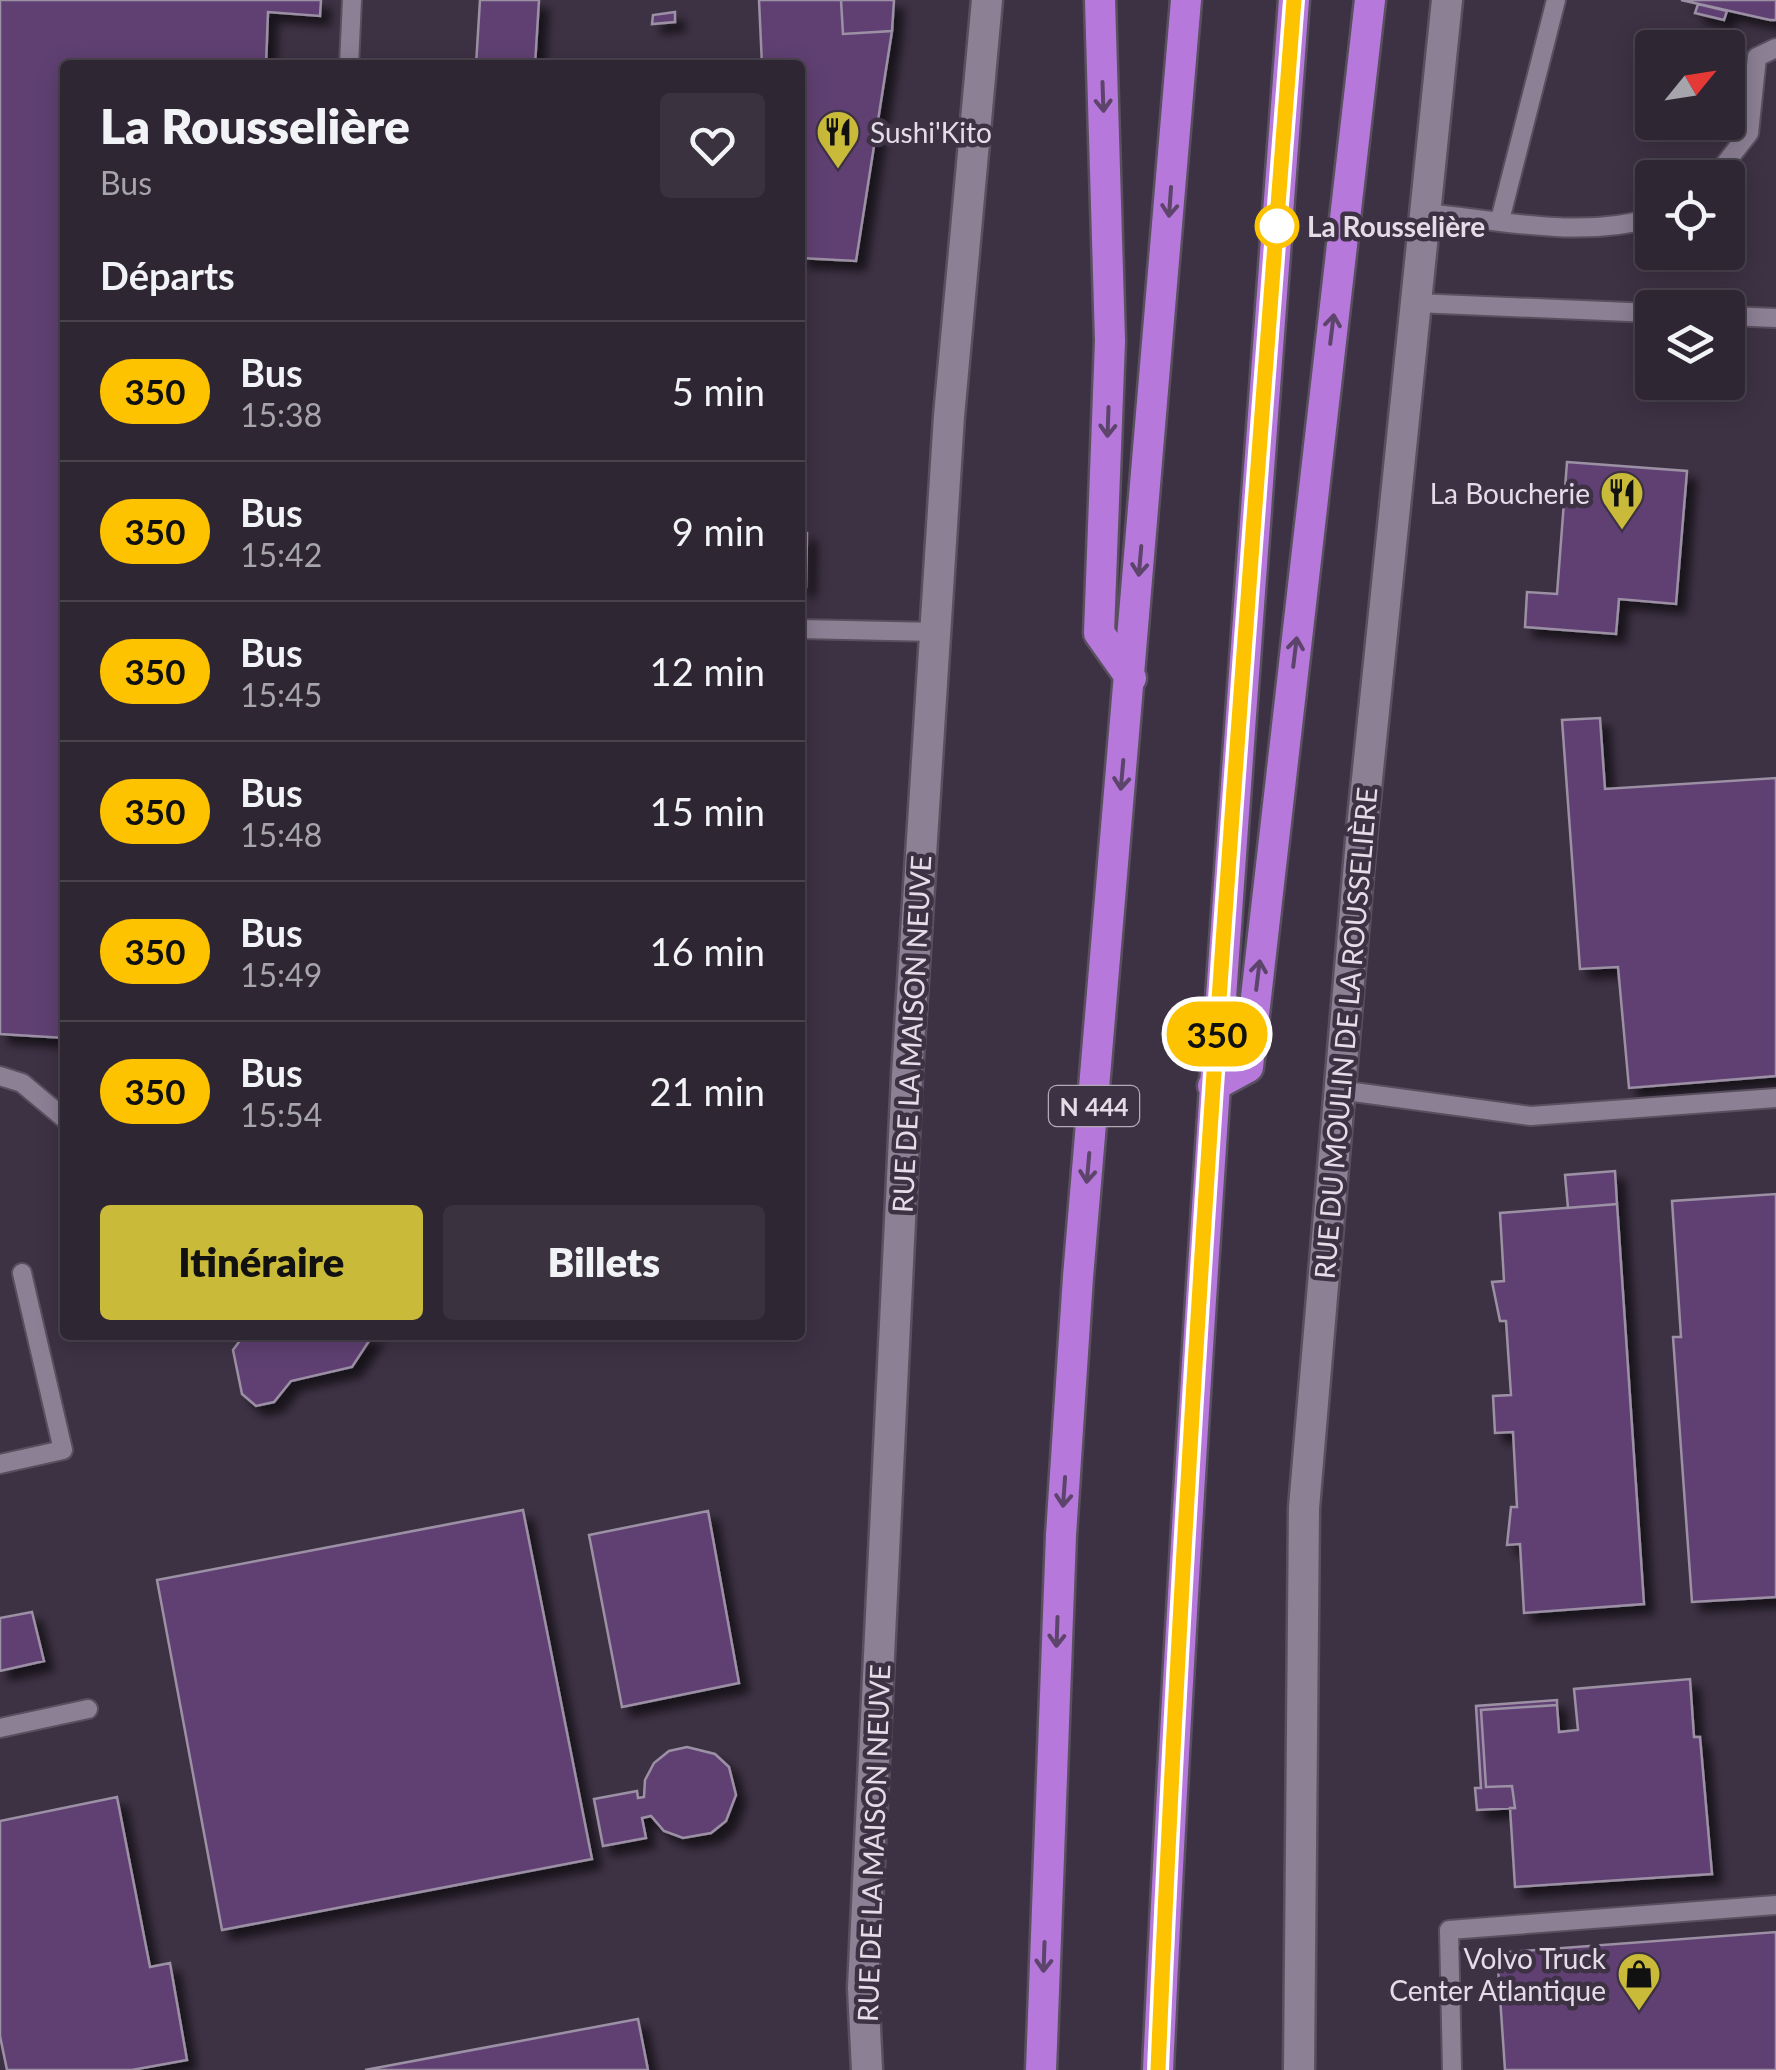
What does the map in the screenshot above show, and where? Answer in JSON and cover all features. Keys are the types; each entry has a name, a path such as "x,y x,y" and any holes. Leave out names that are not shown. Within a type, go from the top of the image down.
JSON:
{"highway":[{"path":"1100,0 1110,340 1099,633 1131,678"},
{"name":"N 444","path":"1041,2070 1064,1496 1080,1258 1186,0"},
{"path":"1158,2070 1187,1501 1214,1086 1294,0"},
{"path":"1214,1086 1248,1067 1370,0"}],"street":[{"name":"RUE DE LA MAISON NEUVE","path":"867,2070 864,1968 907,1075 949,416 988,0"},
{"name":"RUE DU MOULIN DE LA ROUSSELIÈRE","path":"1299,2070 1304,1508 1362,828 1447,0"}],"lane":[{"path":"349,60 352,0"},
{"path":"1500,220 1556,0"},
{"path":"1728,160 1749,133 1757,57 1776,48"},
{"path":"1424,214 1588,227 1635,223"},
{"path":"1416,303 1635,311"},
{"path":"1745,317 1776,318"},
{"path":"805,628 935,632"},
{"path":"0,1076 22,1083 60,1114"},
{"path":"1340,1090 1531,1116 1776,1098"},
{"path":"0,1464 63,1450 22,1273"},
{"path":"0,1728 88,1709"},
{"path":"1452,2070 1449,1930 1776,1906"}],"building":[{"path":"0,0 321,0 320,16 268,12 266,60 60,60 60,1038 0,1034"},
{"path":"480,0 539,0 535,60 476,60"},
{"path":"759,0 841,0 843,34 892,31 856,261 805,258 805,60 762,60"},
{"path":"841,0 894,0 892,31 843,34"},
{"path":"1681,0 1776,0 1776,20 1770,20"},
{"path":"1698,4 1727,11 1724,20 1695,13"},
{"path":"675,12 675,22 652,24 653,15"},
{"name":"La Boucherie","path":"1567,462 1687,471 1676,604 1619,599 1616,634 1525,627 1527,592 1557,594"},
{"path":"805,533 807,533 806,587"},
{"path":"1600,718 1605,789 1776,778 1776,1076 1629,1088 1618,967 1580,969 1562,720"},
{"path":"1615,1171 1617,1204 1568,1208 1565,1175"},
{"path":"1776,1194 1776,1597 1692,1602 1673,1337 1681,1337 1672,1201"},
{"path":"1617,1204 1644,1604 1524,1613 1520,1544 1507,1545 1511,1507 1517,1507 1513,1432 1495,1433 1493,1396 1511,1395 1506,1321 1500,1321 1492,1282 1504,1281 1500,1213"},
{"path":"240,1340 370,1340 352,1367 291,1381 274,1402 256,1406 242,1394 233,1350"},
{"path":"523,1510 592,1859 222,1930 157,1580"},
{"path":"708,1511 739,1683 622,1707 589,1535"},
{"path":"32,1612 44,1661 0,1671 0,1618"},
{"path":"1690,1679 1694,1737 1700,1737 1712,1874 1515,1887 1512,1786 1486,1787 1481,1710 1557,1705 1559,1732 1578,1730 1574,1689"},
{"path":"1557,1700 1557,1705 1481,1710 1486,1787 1512,1786 1515,1808 1477,1810 1475,1788 1481,1788 1476,1706"},
{"path":"687,1747 715,1754 729,1767 736,1795 726,1821 711,1833 683,1838 664,1831 651,1816 642,1818 646,1838 603,1846 594,1799 637,1791 638,1798 644,1797 645,1780 654,1763 669,1751"},
{"path":"117,1797 150,1967 170,1963 187,2060 132,2070 7,2070 0,2036 0,1821"},
{"name":"Volvo Truck Center Atlantique","path":"1776,1932 1776,2070 1505,2070 1497,1953"},
{"path":"638,2019 648,2070 365,2070"}],"bus line":[{"name":"350","path":"1158,2070 1186,1519 1224,927 1294,0"}],"place":[{"name":"Sushi'Kito","path":"838,170"},
{"name":"La Rousselière","path":"1277,226"},
{"name":"La Boucherie","path":"1622,531"},
{"name":"Volvo Truck Center Atlantique","path":"1639,2012"}]}
